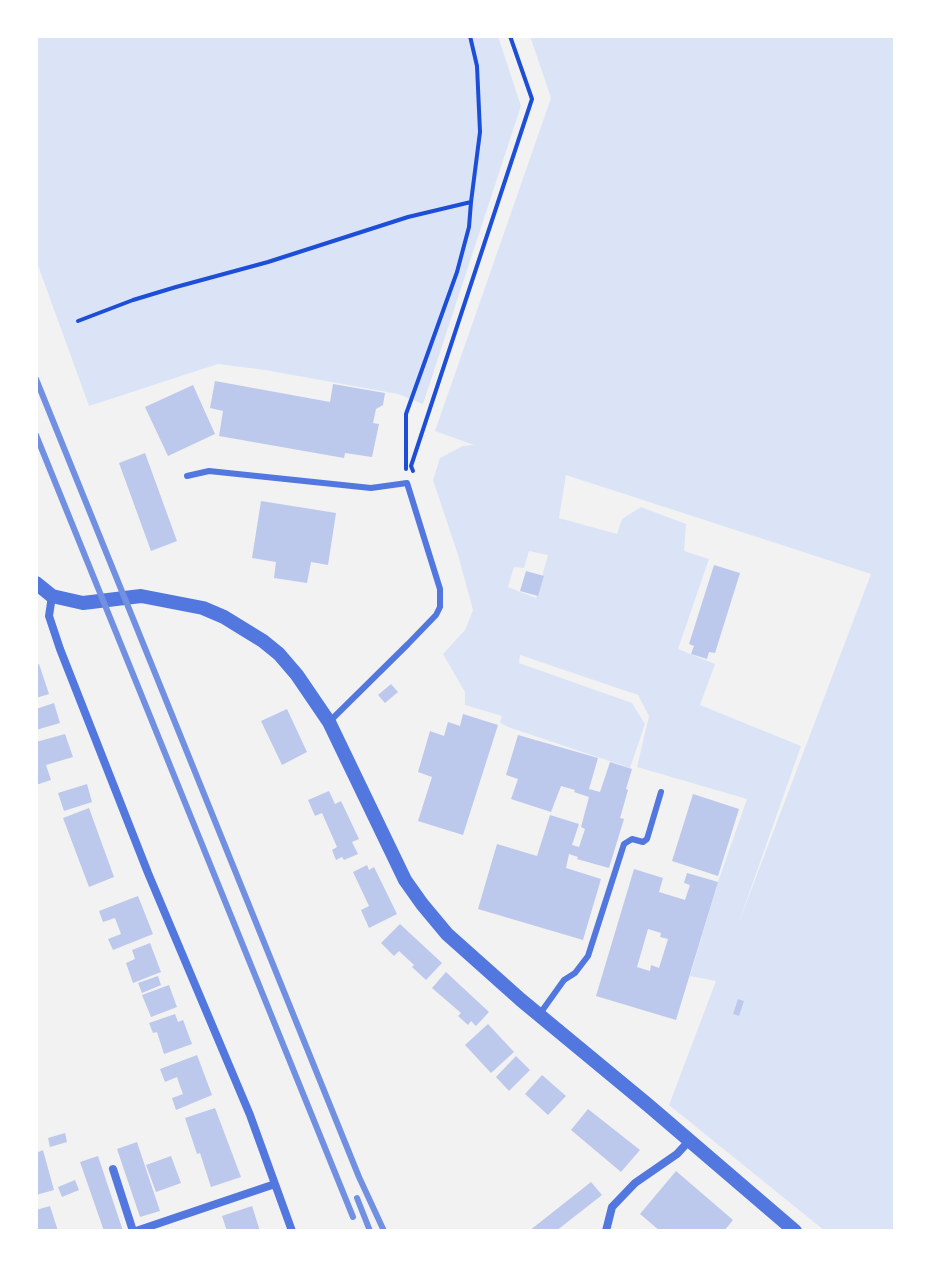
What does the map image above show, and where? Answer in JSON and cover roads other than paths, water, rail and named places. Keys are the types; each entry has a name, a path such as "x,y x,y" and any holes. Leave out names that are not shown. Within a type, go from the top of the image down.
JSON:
{"street":[{"path":"36,583 52,596 83,603 141,596 203,608 224,617 279,654 329,722 405,880 447,934 795,1231"},
{"path":"52,596 49,616 60,649 148,873 250,1115 292,1231"},
{"path":"606,1231 612,1207 635,1183 677,1154 689,1141"},
{"path":"113,1169 134,1231 275,1184"}],"lane":[{"path":"187,476 209,471 371,488 407,483 440,589 440,607 436,615 329,722"},
{"path":"539,1015 564,980 575,973 588,956 624,844 632,839 643,842 647,839 661,792"}],"railway":[{"path":"36,379 359,1177 384,1231"},
{"path":"36,435 353,1217"},
{"path":"357,1198 370,1231"}]}
